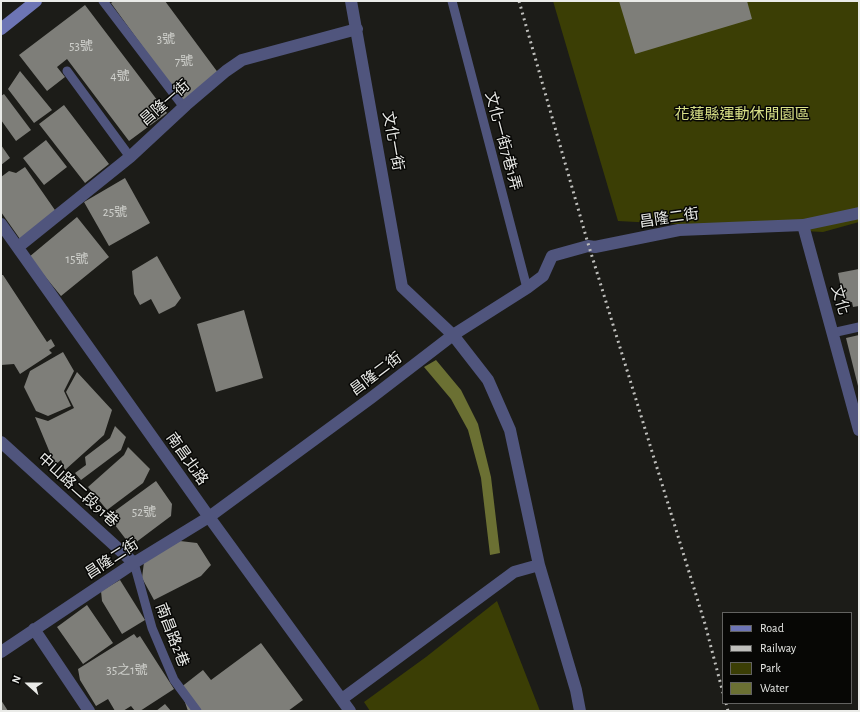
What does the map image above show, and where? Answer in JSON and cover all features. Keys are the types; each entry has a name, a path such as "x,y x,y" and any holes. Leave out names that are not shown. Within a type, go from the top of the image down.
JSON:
{"street":[{"path":"1,29 36,1"},
{"name":"文化一街","path":"351,1 402,287 453,335"},
{"name":"昌隆一街","path":"18,247 130,157 186,105 226,71 242,60 357,29"},
{"name":"昌隆二街","path":"1,652 134,563 209,517 371,398 453,335 527,288 542,276 552,256 588,246 595,247 679,230 803,225 859,213"},
{"name":"南昌北路","path":"1,224 209,517 350,711"},
{"name":"文化","path":"803,225 859,430"},
{"path":"453,335 488,380 510,430 539,565 576,690 580,711"},
{"name":"中山路二段91巷","path":"1,442 134,563"},
{"path":"342,700 514,572 539,565"},
{"path":"34,629 89,711"}],"lane":[{"path":"103,1 183,106 186,105"},
{"name":"文化一街7巷1弄","path":"452,1 527,288"},
{"path":"67,71 130,157"},
{"path":"832,333 859,327"},
{"name":"南昌路2巷","path":"134,563 152,628 174,680 197,711"}],"green space":[{"name":"花蓮縣運動休閒園區","path":"553,1 859,1 859,222 823,232 618,221"},
{"path":"497,601 540,711 370,711 364,702 426,657"}],"water":[{"path":"436,360 461,390 478,424 491,477 500,553 490,555 481,478 468,430 451,399 424,367"}],"building":[{"path":"114,1 165,1 219,74 182,101 111,3"},
{"path":"619,1 747,1 752,19 635,54"},
{"path":"85,5 167,113 129,141 67,59 57,67 65,77 47,91 19,55"},
{"path":"20,71 52,110 34,123 8,89"},
{"path":"4,94 31,130 16,141 1,120 1,96"},
{"path":"64,105 109,164 85,183 39,124"},
{"path":"46,140 67,167 44,185 23,158"},
{"path":"1,145 10,158 1,165"},
{"path":"25,167 57,213 20,239 1,212 1,177 9,171 16,173"},
{"path":"125,178 150,223 109,246 84,202"},
{"path":"77,217 109,257 61,296 29,257"},
{"path":"157,256 181,298 175,306 159,314 151,299 140,305 134,294 132,271"},
{"path":"859,269 859,306 853,307 852,302 844,303 838,273"},
{"path":"1,275 3,275 47,342 51,339 55,346 49,350 52,353 20,374 14,364 1,365"},
{"path":"244,310 263,378 216,392 197,324"},
{"path":"859,335 859,386 858,386 846,338"},
{"path":"63,352 74,371 64,391 71,406 48,416 36,411 24,387 30,371"},
{"path":"77,372 112,410 104,435 65,470 61,460 55,465 35,417 48,421 74,408 66,392"},
{"path":"115,426 126,437 121,450 81,480 75,473 86,465 85,457 110,438"},
{"path":"128,447 150,469 143,483 107,510 88,487 124,455"},
{"path":"156,481 172,504 171,516 131,546 108,516"},
{"path":"180,541 197,543 211,565 201,576 154,600 142,578 144,562"},
{"path":"120,580 145,620 122,634 102,601 101,591"},
{"path":"87,605 113,643 83,664 57,627"},
{"path":"134,634 137,638 140,636 174,689 140,711 135,711 131,706 123,711 115,711 108,699 96,706 80,680 78,669"},
{"path":"261,643 303,700 288,711 188,711 180,688 203,670 211,680"},
{"path":"1,700 8,711 1,711"},
{"path":"165,704 171,711 156,711"}],"railway":[{"path":"519,1 587,240 705,624 722,689"},
{"path":"726,704 728,711"}]}
